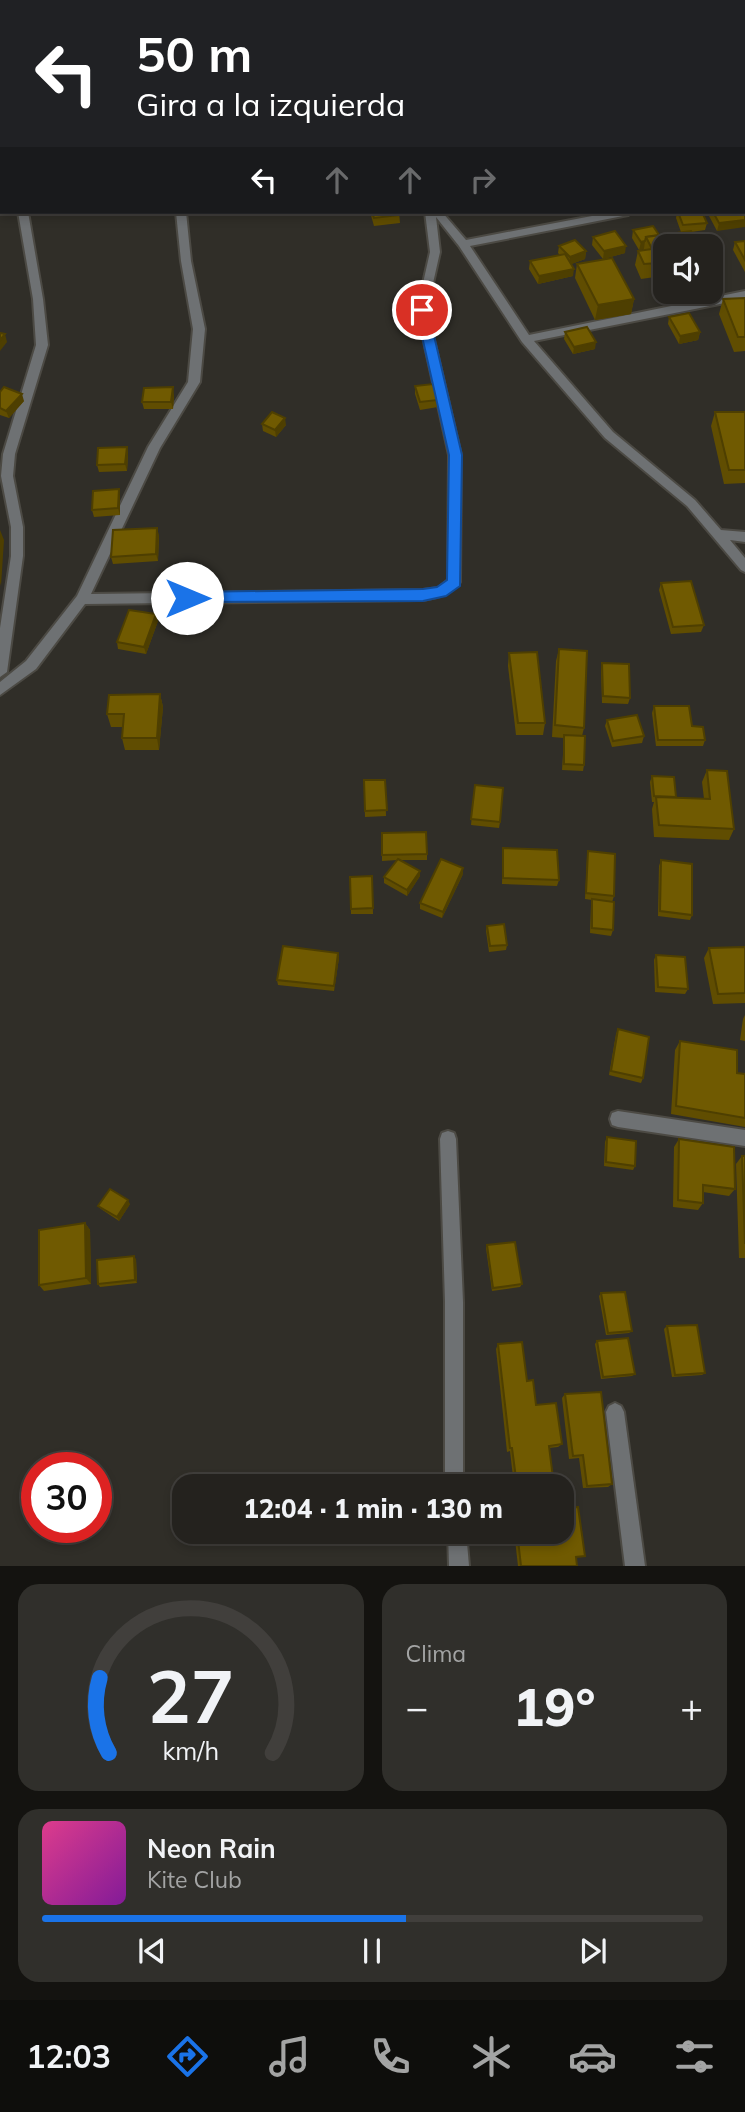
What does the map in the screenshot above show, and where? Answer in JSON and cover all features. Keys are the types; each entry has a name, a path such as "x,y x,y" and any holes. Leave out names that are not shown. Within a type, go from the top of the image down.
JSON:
{"street":[{"path":"0,672 5,602 17,556 18,527 4,476 42,345 38,299 23,214"},
{"path":"0,690 31,665 82,599 154,447 194,382 200,329 186,261 181,214"},
{"path":"82,599 423,595 441,592 454,582 456,455 422,310 435,252 430,214"},
{"path":"439,214 463,244 526,339 609,435 691,503 745,567"},
{"path":"463,244 618,214"},
{"path":"526,339 745,295"},
{"path":"720,535 745,537"},
{"path":"618,1119 745,1138"},
{"path":"448,1139 454,1302 454,1474"},
{"path":"615,1412 635,1566"},
{"path":"458,1544 459,1566"}],"building":[{"path":"373,214 400,215 374,218"},
{"path":"679,214 703,214 707,223 683,225"},
{"path":"714,214 745,215 745,220 719,223"},
{"path":"653,226 658,234 646,237 645,241 641,242 633,230"},
{"path":"615,231 626,246 604,251 593,237"},
{"path":"691,231 692,234 668,234"},
{"path":"653,236 653,263 644,264 638,251 652,249 646,237"},
{"path":"575,240 586,251 570,257 559,246"},
{"path":"745,241 745,260 735,242"},
{"path":"565,254 574,269 539,276 530,261"},
{"path":"612,258 634,299 598,305 577,264"},
{"path":"745,298 745,337 738,337 723,299"},
{"path":"689,313 700,332 680,336 669,317"},
{"path":"587,327 596,342 574,347 565,332"},
{"path":"433,384 438,400 420,402 415,386"},
{"path":"4,387 22,394 6,411 0,408 0,392"},
{"path":"173,387 171,402 142,402 144,388"},
{"path":"272,412 285,418 275,430 262,424"},
{"path":"715,412 745,412 745,470 729,470"},
{"path":"127,447 125,464 97,465 98,448"},
{"path":"119,489 118,508 92,510 93,491"},
{"path":"157,528 156,554 111,557 113,530"},
{"path":"691,581 704,625 673,627 661,583"},
{"path":"129,610 156,614 144,647 117,642"},
{"path":"559,649 587,651 584,728 555,725"},
{"path":"537,652 545,723 518,723 509,653"},
{"path":"602,663 629,664 630,698 603,696"},
{"path":"160,694 157,738 122,738 124,714 107,714 109,695"},
{"path":"654,706 689,706 692,726 703,727 705,740 658,740"},
{"path":"637,715 644,736 613,741 607,720"},
{"path":"564,735 585,736 584,765 564,764"},
{"path":"707,770 727,771 734,829 659,825 656,797 710,799"},
{"path":"652,776 674,777 676,797 654,796"},
{"path":"364,780 385,780 387,810 365,811"},
{"path":"475,785 503,788 500,822 471,819"},
{"path":"426,832 427,854 382,855 382,833"},
{"path":"503,848 557,850 559,880 503,878"},
{"path":"588,851 615,854 614,896 586,893"},
{"path":"398,859 420,871 407,890 384,877"},
{"path":"441,859 463,868 443,912 420,903"},
{"path":"661,860 692,864 692,915 660,911"},
{"path":"372,876 373,908 351,909 350,877"},
{"path":"592,899 614,902 613,930 592,928"},
{"path":"504,924 507,945 490,946 487,926"},
{"path":"283,946 338,953 334,986 277,980"},
{"path":"745,947 745,993 718,994 709,948"},
{"path":"656,955 685,957 688,989 658,987"},
{"path":"618,1029 649,1037 643,1078 611,1071"},
{"path":"680,1041 737,1050 737,1073 745,1074 745,1118 676,1106"},
{"path":"607,1137 636,1141 635,1166 606,1162"},
{"path":"679,1139 734,1147 735,1189 703,1185 703,1203 678,1200"},
{"path":"742,1156 745,1156 745,1244"},
{"path":"110,1189 128,1200 117,1217 98,1206"},
{"path":"85,1223 86,1278 39,1285 39,1230"},
{"path":"515,1242 522,1284 493,1288 487,1245"},
{"path":"134,1256 135,1280 98,1284 97,1260"},
{"path":"625,1292 632,1331 608,1333 601,1293"},
{"path":"697,1325 705,1373 675,1375 667,1326"},
{"path":"628,1338 635,1374 603,1377 597,1341"},
{"path":"522,1342 527,1381 533,1380 536,1405 556,1403 562,1444 549,1446 552,1474 515,1474 498,1344"},
{"path":"601,1392 612,1484 587,1486 583,1455 573,1456 565,1394"},
{"path":"574,1507 578,1507 585,1556 576,1557 577,1566 521,1566 518,1544 574,1544"}],"route":[{"path":"187,598 423,595 441,592 454,582 456,455 422,310"}]}
